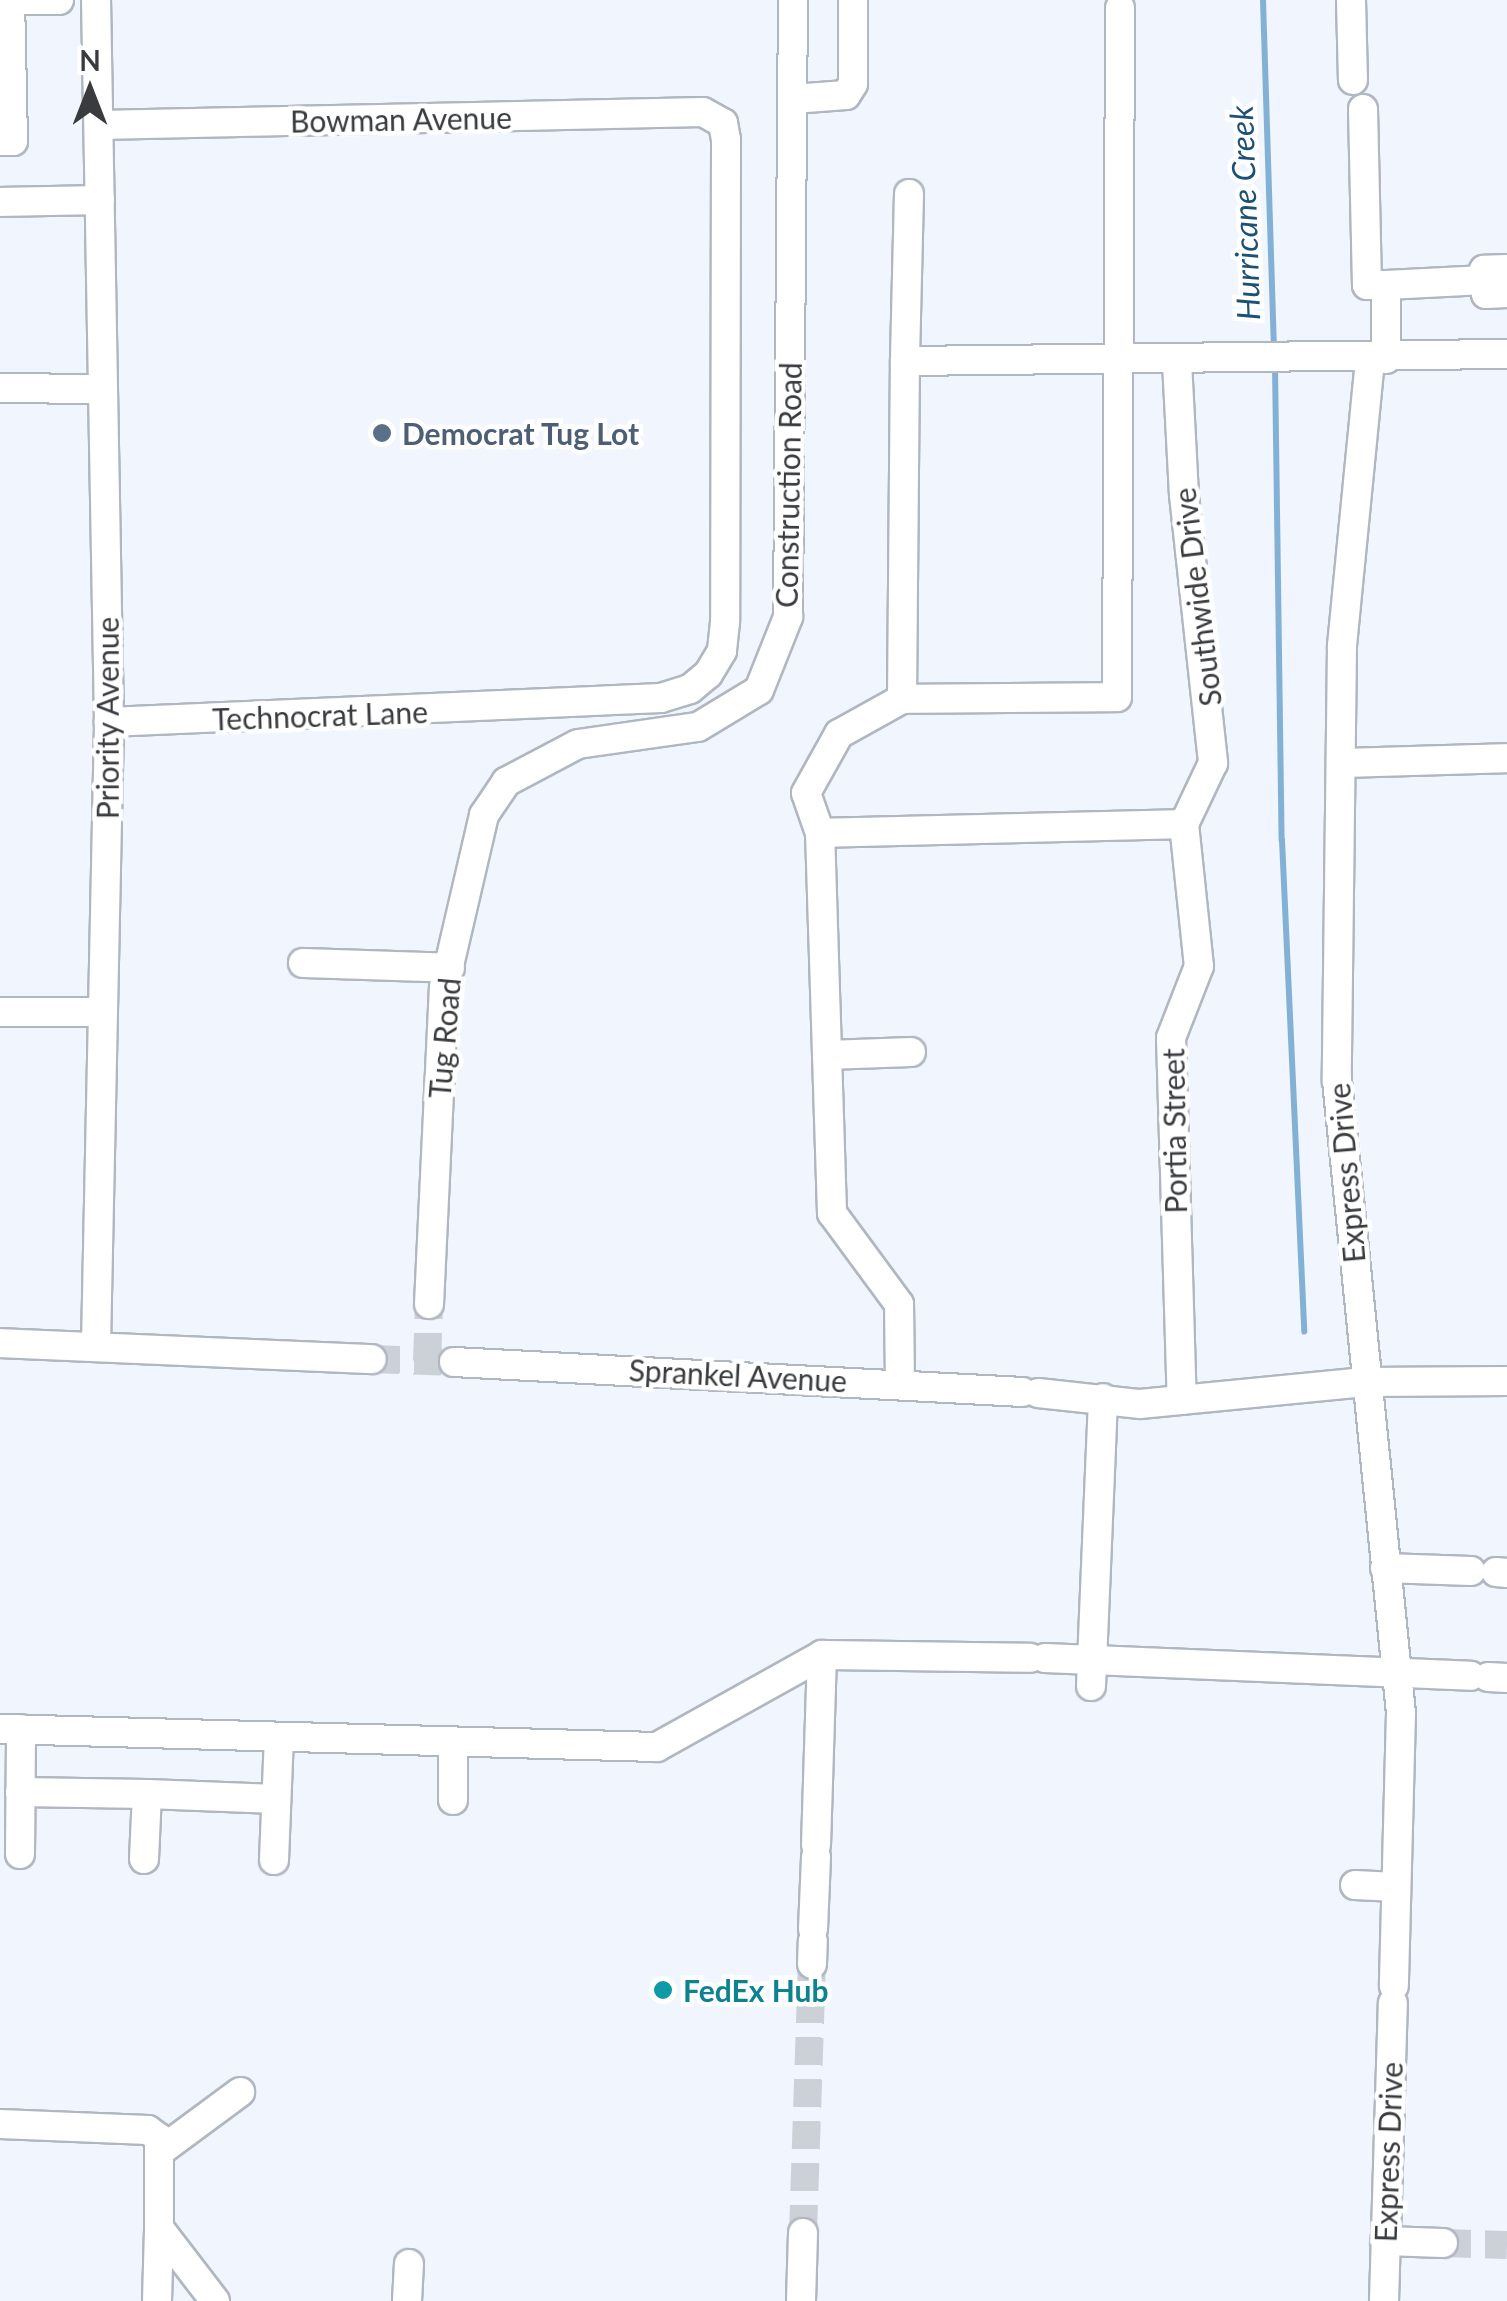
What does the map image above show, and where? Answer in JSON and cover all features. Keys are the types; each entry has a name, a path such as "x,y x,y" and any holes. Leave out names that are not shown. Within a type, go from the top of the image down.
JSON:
{"street":[{"path":"0,141 13,141 10,0"},
{"path":"24,0 59,0"},
{"name":"Priority Avenue","path":"96,0 110,722 96,1345"},
{"name":"Construction Road","path":"506,782 578,744 698,727 759,690 788,617 792,0"},
{"path":"793,99 846,95 853,84 853,0"},
{"path":"1352,0 1353,80"},
{"path":"900,1384 899,1304 832,1212 820,833 806,793 838,734 902,699 1117,697 1120,8"},
{"path":"1363,109 1366,285 1500,281"},
{"name":"Bowman Avenue","path":"99,125 704,112"},
{"name":"Technocrat Lane","path":"110,722 530,708 661,698 690,689 722,651 726,140 723,122 704,112"},
{"path":"902,699 909,194"},
{"path":"0,202 100,200"},
{"name":"Express Drive","path":"1384,2301 1394,1994 1397,1671 1337,1080 1342,646 1386,285"},
{"path":"905,361 1238,362 1507,354"},
{"name":"Southwide Drive","path":"1178,362 1184,496 1213,764 1184,824"},
{"path":"0,388 104,389"},
{"path":"1340,764 1507,758"},
{"name":"Tug Road","path":"429,1304 440,1018 484,816 506,782"},
{"path":"820,833 1184,824"},
{"name":"Portia Street","path":"1182,1400 1171,1038 1199,966 1184,824"},
{"path":"303,963 450,968"},
{"path":"0,1012 103,1012"},
{"path":"827,1055 911,1052"},
{"path":"0,1342 372,1358"},
{"name":"Sprankel Avenue","path":"454,1362 1182,1400 1366,1382 1507,1381"},
{"path":"1092,1672 1104,1398"},
{"path":"1386,1568 1491,1572"},
{"path":"813,1945 825,1897 816,1851 822,1656"},
{"path":"20,1854 20,1792 10,1729 657,1747 822,1656 1038,1658 1092,1672 1397,1671 1489,1677"},
{"path":"274,1860 279,1738"},
{"path":"453,1743 453,1800"},
{"path":"20,1792 276,1799"},
{"path":"144,1860 147,1794"},
{"path":"1355,1885 1396,1886"},
{"path":"159,2152 240,2092"},
{"path":"0,2124 148,2130 159,2138 157,2301"},
{"path":"159,2228 210,2301"},
{"path":"801,2301 803,2234"},
{"path":"1386,2241 1443,2243"},
{"path":"407,2301 409,2264"}],"waterway":[{"name":"Hurricane Creek","path":"1263,0 1274,349"},
{"path":"1275,366 1282,840 1304,1332"}],"tunnel":[{"path":"427,1361 429,1304"},
{"path":"372,1359 454,1362"},
{"path":"803,2233 812,1964"},
{"path":"1443,2243 1507,2245"}],"place":[{"name":"Democrat Tug Lot","path":"382,433"},
{"name":"FedEx Hub","path":"663,1990"}]}
